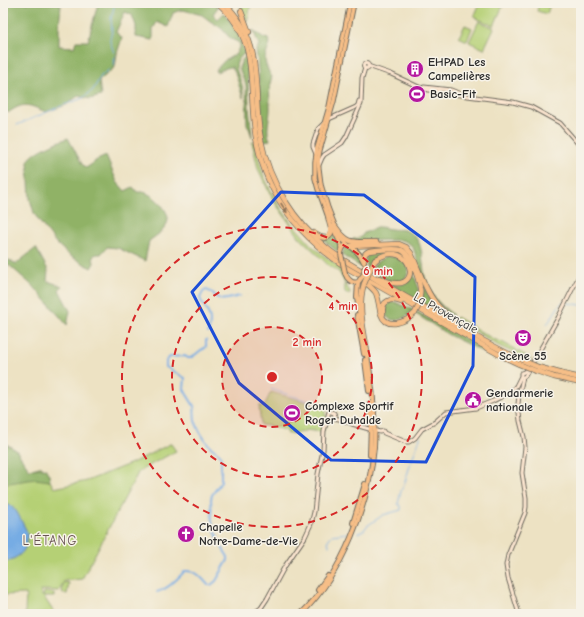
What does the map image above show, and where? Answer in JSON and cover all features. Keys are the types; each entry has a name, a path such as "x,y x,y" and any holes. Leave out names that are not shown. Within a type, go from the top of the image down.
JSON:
{"highway":[{"name":"La Provençale","path":"218,3 231,17 240,30 248,51 252,75 254,130 259,152 268,178 280,203 297,226 317,246 340,264 500,355 563,379 581,383"},
{"name":"La Provençale","path":"224,3 231,9 242,24 254,55 258,124 262,145 270,171 277,186 297,218 320,242 337,256 520,362"},
{"path":"241,11 252,41 254,55"},
{"path":"297,218 318,236 325,238 329,235 330,230 328,215"},
{"path":"335,226 347,243 356,250 364,264"},
{"path":"297,614 322,586 340,555 358,508 369,462 371,424 369,390 356,307 355,288 345,274 341,252 350,241 401,242 412,250 418,268"},
{"path":"347,243 402,244 409,249 428,291 437,306 449,317 477,337"},
{"path":"340,264 373,290 384,319 394,324 399,323 408,319 418,308 422,293 422,284 410,255 405,248 396,244"},
{"path":"301,614 324,586 336,567 353,531 363,502 371,468 374,439 372,390 357,302 359,281 363,276 365,254 368,252 387,250 400,250 406,253 409,257 420,288 420,301"},
{"path":"366,350 361,296 364,284 375,260 387,253 400,254 409,262 416,275"},
{"path":"350,264 382,280 395,284 404,282 410,276 409,264 401,257 392,254 375,260"},
{"path":"352,282 354,283 359,281"},
{"path":"414,312 404,319 393,322 386,318 383,308 388,301 395,300 426,314"},
{"name":"La Provençale","path":"537,369 581,378"}],"main road":[{"path":"335,226 321,185 319,149 334,85 350,3"},
{"path":"341,252 341,245 319,194 315,165 316,154 332,110 354,3"},
{"path":"319,165 322,156 344,141 360,104 362,78 365,68 364,66 367,64 368,66 421,88 513,102 531,107 560,124 581,146"},
{"path":"316,154 312,146 318,129 330,118 357,106 361,95"},
{"path":"332,110 339,114"},
{"path":"349,110 353,113 353,120"},
{"path":"313,142 315,147 319,149 325,151 331,150"},
{"path":"378,432 383,431 384,433 406,442 410,442 422,429 432,424 446,412 476,408 509,393 524,375 581,272"},
{"path":"519,614 508,578 506,565 508,555 526,507 522,473 525,447 518,404 518,395 524,375"},
{"path":"252,614 261,608 268,599 282,572 305,537 311,524 314,512 324,435 332,417 369,429"}],"highlighted area":[{"path":"281,192 364,195 475,277 473,366 426,462 331,460 239,383 192,292"}],"green space":[{"path":"3,3 57,3 61,5 59,46 74,47 76,41 88,41 98,3 212,3 218,7 213,14 218,19 224,13 237,32 245,53 240,57 236,65 242,85 243,98 232,67 216,72 215,71 224,61 236,54 240,45 238,42 231,39 221,28 202,15 183,10 173,13 168,27 157,22 153,29 153,40 136,37 136,26 132,15 125,12 116,32 122,38 117,53 115,67 99,81 101,96 90,99 78,96 66,105 46,112 27,105 18,107 8,113 3,104"},
{"path":"238,3 251,3 247,23 242,9"},
{"path":"480,3 504,3 494,26 474,17"},
{"path":"539,3 550,4 547,14 537,11"},
{"path":"479,21 494,28 484,49 469,42"},
{"path":"465,25 472,28 467,41 459,37"},
{"path":"253,30 270,41 265,60 272,77 268,128 270,140 264,141 260,118 256,50 259,45"},
{"path":"246,56 252,137 247,124 246,85 239,68 242,60"},
{"path":"68,138 82,164 86,168 95,161 106,156 117,182 125,191 133,187 137,192 147,193 159,202 166,211 168,219 166,226 149,241 145,261 118,248 107,247 101,254 96,254 93,257 94,263 91,268 69,255 56,243 39,221 34,213 30,199 28,162 30,158 40,151 52,144"},
{"path":"254,141 263,174 280,207 311,245 342,269 346,285 350,292 349,294 345,293 344,281 339,272 328,265 300,238 273,200 258,169 252,142"},
{"path":"379,227 404,230 411,233 416,238 421,251 424,274 430,291 436,300 452,314 452,317 434,300 421,272 413,247 400,240 352,240 360,238 364,233"},
{"path":"333,234 339,246 339,253 321,238"},
{"path":"348,247 358,256 363,268 343,256 345,248"},
{"path":"36,248 48,270 47,281 62,286 59,290 70,311 67,325 36,289 9,265 3,270 3,257 16,264"},
{"path":"393,250 402,252 407,257 395,252 386,252 378,256 367,270 366,259 368,253"},
{"path":"387,256 396,257 407,265 408,272 402,281 392,281 371,272 377,262"},
{"path":"412,270 418,286 418,301 390,284 398,285 405,283 410,278"},
{"path":"423,283 431,301 441,314 422,303"},
{"path":"389,302 395,302 413,310 399,320 389,319 385,311"},
{"path":"417,312 502,359 495,358 449,335 416,314"},
{"path":"456,317 493,339 502,342 530,358 531,361 497,345 455,319"},
{"name":"Complexe Sportif Roger Duhalde","path":"271,392 327,408 328,410 325,414 327,419 323,432 305,430 304,432 288,434 286,430 261,425 259,406 264,406"},
{"path":"3,442 16,450 29,469 45,468 49,475 50,481 35,479 3,484"},
{"path":"170,444 176,451 139,471 82,579 63,582 69,583 67,594 62,593 63,583 59,591 40,591 43,597 44,592 54,593 54,597 44,597 55,614 27,614 25,613 26,594 3,595 3,507 8,505 3,504 3,478 42,466 45,480 50,481 54,488 87,481 132,463"}],"water":[{"path":"3,504 13,507 17,512 26,531 27,540 24,550 18,556 3,562"}],"waterway":[{"path":"113,67 115,55 110,39 112,31 111,19 115,3"},
{"path":"17,125 83,98 93,90 101,76 110,69"},
{"path":"208,333 210,318 200,298 203,292 206,290 222,299 240,296"},
{"path":"547,324 563,302"},
{"path":"568,303 581,305"},
{"path":"185,571 196,573 208,585 211,585 216,581 228,560 212,522 211,499 221,482 220,454 207,443 200,432 195,421 194,406 184,389 185,378 166,367 166,361 170,357 185,356 191,358 205,348 206,340"},
{"path":"271,389 330,408"},
{"path":"358,533 363,531 367,526 383,515 401,510 401,506 398,504 401,491 420,437"},
{"path":"329,546 328,540 332,535 347,533"},
{"path":"157,592 161,591 175,581 184,572"}],"place":[{"name":"EHPAD Les Campelières","path":"415,69"},
{"name":"Basic-Fit","path":"417,94"},
{"name":"Scène 55","path":"523,338"},
{"name":"Gendarmerie nationale","path":"473,400"},
{"name":"Complexe Sportif Roger Duhalde","path":"292,413"},
{"name":"Chapelle Notre-Dame-de-Vie","path":"186,534"}],"district":[{"name":"L'ÉTANG","path":"50,540"}]}
